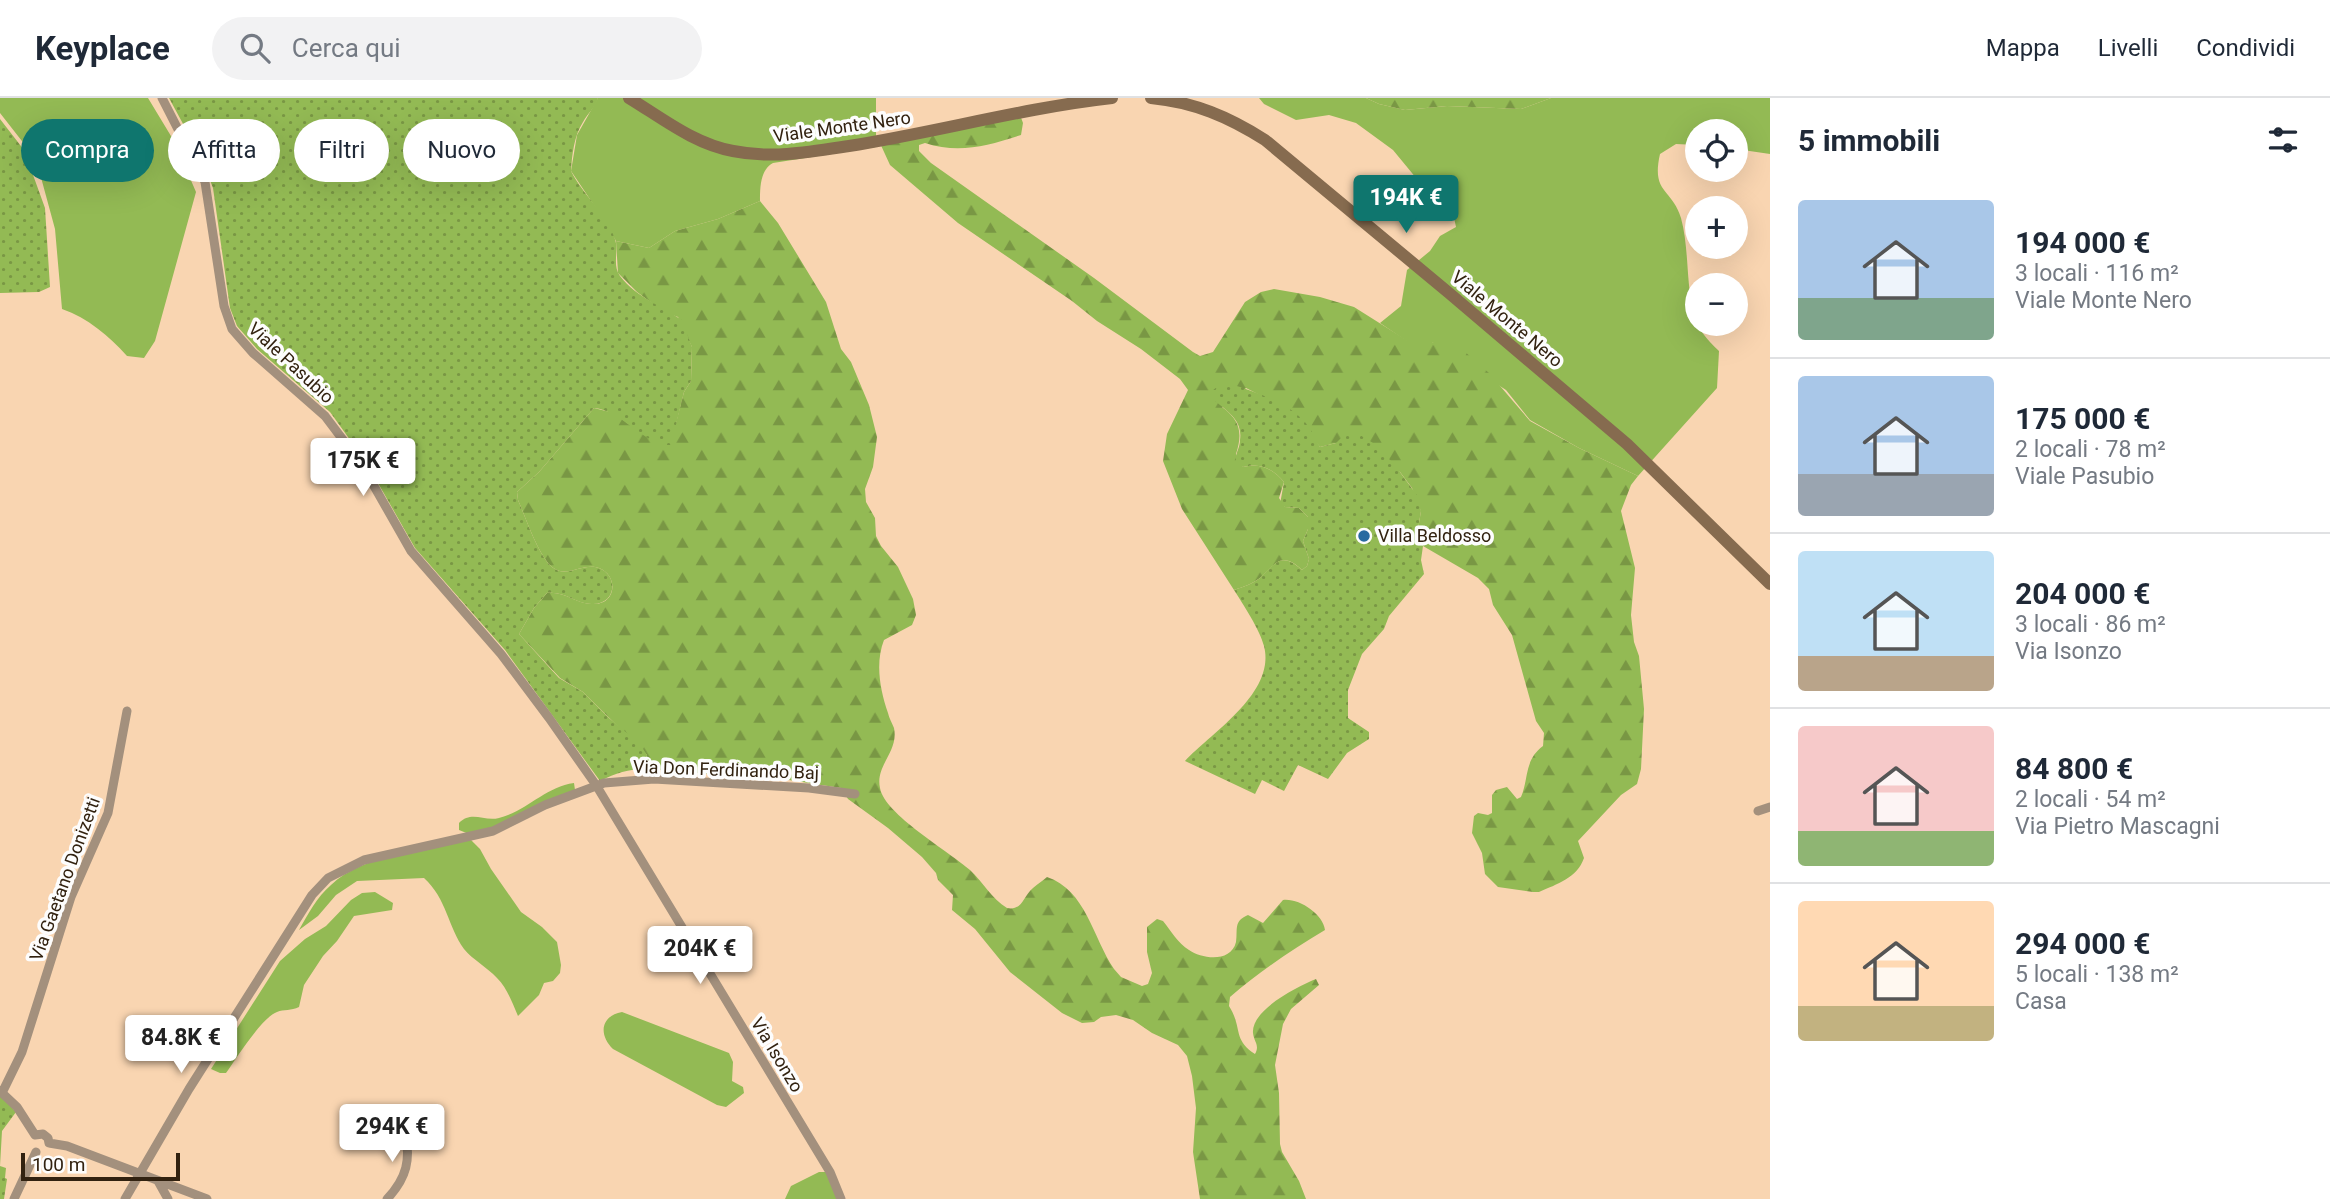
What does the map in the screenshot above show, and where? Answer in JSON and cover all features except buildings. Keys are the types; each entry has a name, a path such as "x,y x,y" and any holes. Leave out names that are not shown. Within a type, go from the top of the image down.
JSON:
{"street":[{"name":"Viale Pasubio","path":"162,98 205,182 224,306 232,328 253,353 325,416 362,465 411,551 501,654 596,785"},
{"name":"Viale Monte Nero","path":"629,98 711,146 754,155 788,155 892,139 1019,112 1112,98"},
{"name":"Viale Monte Nero","path":"1151,98 1183,102 1214,111 1265,140 1627,444 1770,584"},
{"name":"Via Gaetano Donizetti","path":"1,1092 22,1052 71,897 108,813 127,711"},
{"name":"Via Don Ferdinando Baj","path":"125,1199 189,1089 312,895 328,878 364,860 493,831 596,785 654,779 809,788 855,794"},
{"name":"Via Isonzo","path":"596,785 830,1172 841,1199"},
{"path":"1758,811 1770,807"},
{"path":"1,1092 17,1107 35,1135"},
{"path":"387,1199 405,1174 409,1154 405,1132"},
{"path":"35,1135 43,1134 49,1143 45,1151 36,1152"},
{"path":"35,1135 31,1143 36,1152"},
{"path":"49,1143 67,1146 207,1199"},
{"path":"14,1199 36,1152"},
{"path":"158,1181 168,1199"}],"green space":[{"path":"0,98 148,98 168,131 168,182 192,182 196,192 155,341 144,358 127,356 98,328 62,309 55,229 42,182 154,182 154,119 21,119 21,140 0,113"},
{"path":"169,98 598,98 577,133 571,171 611,230 616,244 616,267 620,276 643,296 686,323 692,347 691,381 684,392 671,445 652,440 614,415 594,408 539,472 517,492 533,536 552,567 563,571 599,568 610,577 612,583 610,595 601,603 587,604 560,594 547,593 534,608 519,634 559,678 583,692 640,744 647,755 646,769 622,772 600,781 505,650 415,548 366,462 330,412 257,349 237,326 230,308 211,182 280,182 280,119 180,119"},
{"path":"598,98 876,98 876,147 773,163 763,175 760,201 718,219 675,231 649,248 616,241 571,171 577,135"},
{"path":"1259,98 1366,98 1405,110 1447,106 1521,109 1551,98 1770,98 1770,154 1748,151 1748,119 1685,119 1685,144 1676,144 1660,154 1660,184 1677,208 1684,229 1688,273 1685,273 1685,336 1705,336 1719,351 1717,388 1638,476 1579,448 1530,420 1506,390 1432,342 1408,342 1380,323 1401,306 1407,270 1430,251 1440,236 1456,227 1453,213 1440,207 1393,150 1356,123 1329,115 1296,120 1264,104"},
{"path":"1366,98 1551,98 1521,109 1447,106 1405,110"},
{"path":"1019,112 1023,123 1021,135 961,148 925,143 919,145 919,151 931,163 1193,352 1200,356 1213,352 1245,302 1261,292 1274,289 1320,297 1354,307 1408,341 1432,342 1464,351 1489,373 1530,421 1638,476 1631,485 1621,511 1635,568 1631,615 1634,642 1639,656 1644,709 1641,769 1637,784 1621,795 1578,841 1584,858 1577,871 1566,880 1533,892 1498,887 1485,874 1482,853 1472,833 1474,816 1478,813 1492,813 1492,795 1496,790 1507,787 1517,799 1521,797 1530,763 1543,746 1544,733 1536,721 1512,635 1493,605 1489,589 1478,578 1423,546 1417,535 1421,511 1412,488 1400,472 1336,443 1320,447 1291,411 1246,388 1222,407 1233,417 1238,427 1236,454 1243,467 1255,465 1266,468 1284,482 1279,498 1285,507 1299,508 1308,517 1308,529 1303,541 1309,559 1302,570 1283,560 1274,564 1257,580 1234,590 1182,509 1163,461 1167,434 1188,390 1180,379 1141,349 958,223 890,165 879,141"},
{"path":"0,119 21,146 21,182 36,182 45,208 50,287 39,292 0,293"},
{"path":"760,201 778,223 826,302 841,349 851,362 869,405 877,437 873,467 865,489 866,502 875,518 876,536 898,567 913,599 916,615 912,625 884,640 881,649 881,686 895,737 879,780 884,798 905,821 970,870 1007,908 1020,905 1030,891 1047,877 1060,883 1080,904 1114,969 1121,977 1142,986 1148,984 1152,973 1147,952 1147,927 1157,919 1163,921 1189,950 1216,957 1233,949 1238,923 1243,917 1248,915 1263,923 1283,900 1303,904 1315,913 1325,930 1241,987 1230,997 1229,1006 1240,1038 1255,1054 1257,1046 1253,1033 1259,1016 1298,987 1316,979 1319,985 1291,1009 1283,1024 1275,1065 1279,1093 1280,1144 1306,1199 1200,1199 1193,1152 1196,1108 1192,1076 1187,1056 1178,1045 1152,1033 1133,1020 1116,1015 1082,1023 1062,1013 1010,972 975,929 952,910 953,895 938,880 936,873 922,857 848,799 841,788 789,780 646,769 647,755 583,692 560,678 519,634 534,608 547,593 560,594 588,604 601,603 611,595 612,583 610,577 599,568 563,571 552,567 533,536 517,492 539,472 594,408 614,413 630,425 676,423 684,392 691,381 692,347 678,317 664,312 637,292 618,273 616,241 649,248 675,231 718,219"},
{"path":"1230,384 1284,405 1309,427 1320,447 1336,443 1346,433 1357,433 1373,443 1394,464 1419,498 1421,511 1417,535 1423,546 1421,560 1424,574 1362,654 1348,690 1348,718 1369,732 1369,739 1347,753 1328,779 1298,765 1284,791 1262,780 1255,794 1185,761 1239,710 1261,680 1265,663 1264,646 1234,590 1257,580 1274,564 1283,560 1302,570 1307,566 1309,559 1303,541 1308,529 1308,517 1299,508 1280,504 1284,482 1275,473 1261,466 1243,467 1236,462 1240,443 1239,426 1213,399 1213,390 1220,385"},
{"path":"574,783 575,790 494,829 469,834 459,830 459,823 464,819 488,819 509,815 554,789"},
{"path":"471,840 480,849 521,912 557,942 560,973 553,981 544,983 539,995 518,1016 501,982 464,949 438,895 424,878 357,881 336,895 318,916 299,930 321,895 344,875 360,866 416,850"},
{"path":"375,892 393,903 392,910 354,916 304,985 299,1007 271,1015 226,1073 211,1069 280,961 305,939 326,926 351,900 362,893"},
{"path":"622,1012 729,1053 733,1062 732,1081 743,1087 744,1093 726,1107 717,1105 613,1049 605,1037 604,1026 610,1017"},
{"path":"0,1094 16,1112 2,1131 0,1166"},
{"path":"0,1166 6,1168 4,1199 0,1199"},
{"path":"819,1172 830,1172 841,1199 785,1199 791,1186"}],"place":[{"name":"Villa Beldosso","path":"1364,536"}]}
